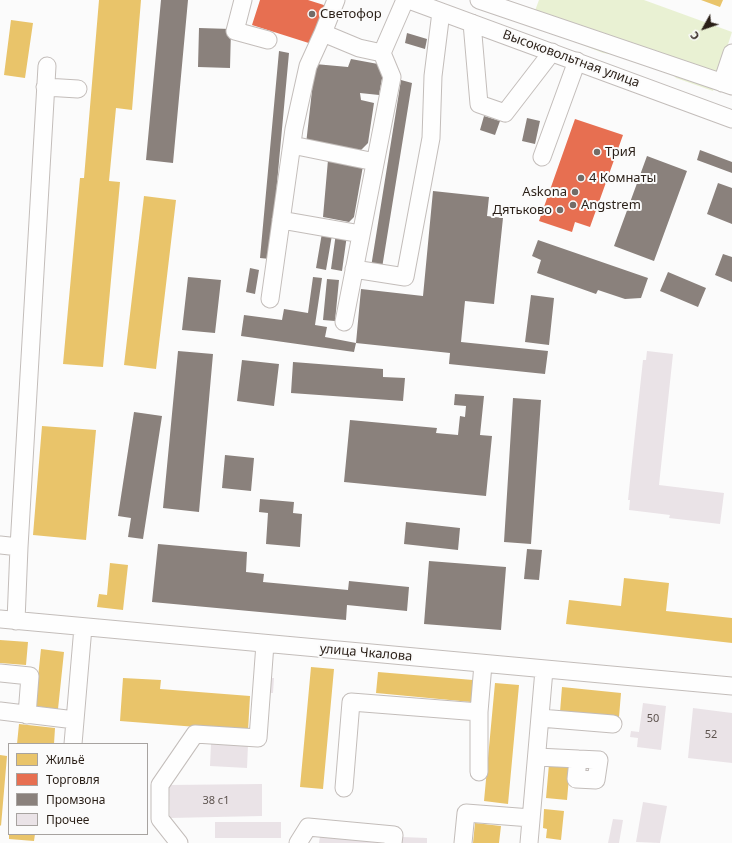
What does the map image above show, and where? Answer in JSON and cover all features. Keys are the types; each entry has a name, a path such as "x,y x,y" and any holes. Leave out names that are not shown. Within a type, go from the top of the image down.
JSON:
{"street":[{"path":"243,0 235,30 268,40"},
{"path":"270,300 292,145 308,66 336,0"},
{"path":"344,322 392,77 382,53 405,0"},
{"name":"Высоковольтная улица","path":"409,0 732,119"},
{"name":"Высоковольтная улица","path":"479,0 727,84"},
{"path":"354,269 405,277 431,138 433,76 448,14"},
{"path":"472,23 479,104 504,113 552,52"},
{"path":"323,33 359,48 382,53"},
{"path":"727,84 732,54"},
{"path":"542,157 577,61"},
{"path":"8,620 19,547 47,66"},
{"path":"46,87 78,89"},
{"path":"292,145 375,162"},
{"path":"281,220 361,234"},
{"path":"0,545 19,547"},
{"name":"улица Чкалова","path":"8,620 732,686"},
{"path":"73,743 83,627"},
{"path":"179,843 160,819 160,785 195,734 258,738 265,644"},
{"path":"479,772 479,712 483,664"},
{"path":"529,843 544,670"},
{"path":"0,673 30,676 27,715"},
{"path":"344,788 351,702 479,712"},
{"path":"0,710 27,715 75,720"},
{"path":"540,718 613,724"},
{"path":"537,757 578,759"},
{"path":"463,843 466,812 531,818"},
{"path":"298,843 308,827 394,835 393,843"}],"green space":[{"path":"539,0 644,0 732,32 713,91 676,78 668,70 633,58 603,53 530,24"}],"building: Жильё":[{"path":"99,0 141,0 132,110 116,108 109,181 120,182 103,367 63,364 80,178 84,178"},
{"path":"701,0 723,0 720,7"},
{"path":"11,20 33,23 25,78 4,75"},
{"path":"144,196 176,200 156,369 124,365"},
{"path":"42,426 96,430 86,540 33,535"},
{"path":"110,563 128,565 123,610 97,607 99,594 107,595"},
{"path":"624,578 669,583 666,611 732,618 732,643 566,624 569,600 621,606"},
{"path":"0,640 28,642 26,665 0,663"},
{"path":"41,649 64,652 58,709 35,706"},
{"path":"311,667 334,669 323,789 300,787"},
{"path":"378,672 473,680 471,702 376,693"},
{"path":"123,678 161,680 160,689 250,696 248,731 120,721"},
{"path":"495,683 519,685 508,804 484,801"},
{"path":"562,687 621,693 619,717 560,712"},
{"path":"19,724 55,728 54,743 17,743"},
{"path":"0,755 7,756 1,826 0,825"},
{"path":"549,764 570,766 567,800 546,798"},
{"path":"544,809 564,811 561,840 546,838 547,829 543,828"},
{"path":"475,823 501,826 499,843 473,843"},
{"path":"9,835 35,835 34,841 9,839"}],"building: Торговля":[{"path":"260,0 308,0 327,6 315,45 252,25"},
{"name":"4 Комнаты","path":"575,119 623,135 590,227 575,222 572,232 539,221"}],"building: Промзона":[{"path":"161,0 188,0 173,163 146,160"},
{"path":"199,28 231,29 230,68 198,67"},
{"path":"407,33 427,39 425,49 405,43"},
{"path":"279,51 289,53 270,259 260,258"},
{"path":"351,59 378,64 383,73 379,95 360,93 361,100 374,103 368,143 361,150 306,144 315,64 348,67"},
{"path":"401,80 412,83 382,268 371,267"},
{"path":"484,116 500,121 495,135 480,130"},
{"path":"527,118 540,121 535,144 522,141"},
{"path":"700,150 732,162 732,173 697,160"},
{"path":"647,156 687,171 654,261 614,246"},
{"path":"328,160 363,166 354,217 349,222 323,217"},
{"path":"718,183 732,188 732,224 707,214"},
{"path":"433,191 489,197 487,216 503,218 494,304 465,301 461,342 548,351 545,374 449,364 450,353 356,343 361,289 423,296"},
{"path":"322,233 332,235 326,270 316,268"},
{"path":"336,233 347,235 342,271 331,269"},
{"path":"538,240 648,278 641,298 625,299 598,290 596,294 537,273 541,260 532,256"},
{"path":"723,254 732,257 732,282 715,275"},
{"path":"250,268 259,270 255,294 246,292"},
{"path":"668,272 706,288 698,307 660,291"},
{"path":"188,277 221,280 215,333 182,330"},
{"path":"313,277 322,278 315,325 327,327 325,337 356,343 354,352 241,336 244,315 282,320 284,309 308,313"},
{"path":"327,279 339,280 335,321 323,320"},
{"path":"531,295 554,298 549,345 525,342"},
{"path":"178,351 213,354 199,512 163,508"},
{"path":"242,360 279,364 274,406 237,401"},
{"path":"293,362 383,369 383,377 405,378 403,401 291,393"},
{"path":"455,394 484,396 480,435 492,436 486,496 344,482 350,420 437,428 436,433 458,435 460,416 465,417 466,406 454,405"},
{"path":"513,398 541,400 531,544 504,542"},
{"path":"134,412 162,416 143,539 128,537 131,518 118,516"},
{"path":"225,455 254,458 251,491 222,488"},
{"path":"260,499 294,502 293,513 302,514 300,547 266,544 268,513 259,512"},
{"path":"406,522 460,528 458,550 404,544"},
{"path":"158,544 247,552 246,572 264,574 263,582 348,590 349,581 409,587 407,611 347,605 346,620 152,602"},
{"path":"527,549 542,550 539,580 524,579"},
{"path":"429,561 506,567 501,630 424,624"}],"building: Прочее":[{"path":"647,351 673,354 659,485 724,493 720,524 669,518 670,515 629,510 630,500 628,500 643,360 646,360"},
{"path":"269,678 274,678 273,693 268,693"},
{"path":"643,703 666,706 661,750 637,747 638,738 630,737 631,731 639,732"},
{"path":"693,708 732,713 732,763 688,758"},
{"path":"211,744 248,745 247,768 210,766"},
{"path":"262,784 262,816 170,818 169,785"},
{"path":"643,802 667,806 660,843 636,842"},
{"path":"613,819 623,820 619,843 608,843"},
{"path":"215,822 281,822 281,838 215,838"},
{"path":"320,836 379,842 379,843 319,843"},
{"path":"402,837 427,838 427,843 402,843"}],"place":[{"name":"Светофор","path":"312,14"},
{"name":"ТриЯ","path":"597,152"},
{"name":"4 Комнаты","path":"581,178"},
{"name":"Askona","path":"575,192"},
{"name":"Angstrem","path":"573,205"},
{"name":"Дятьково","path":"560,210"}]}
